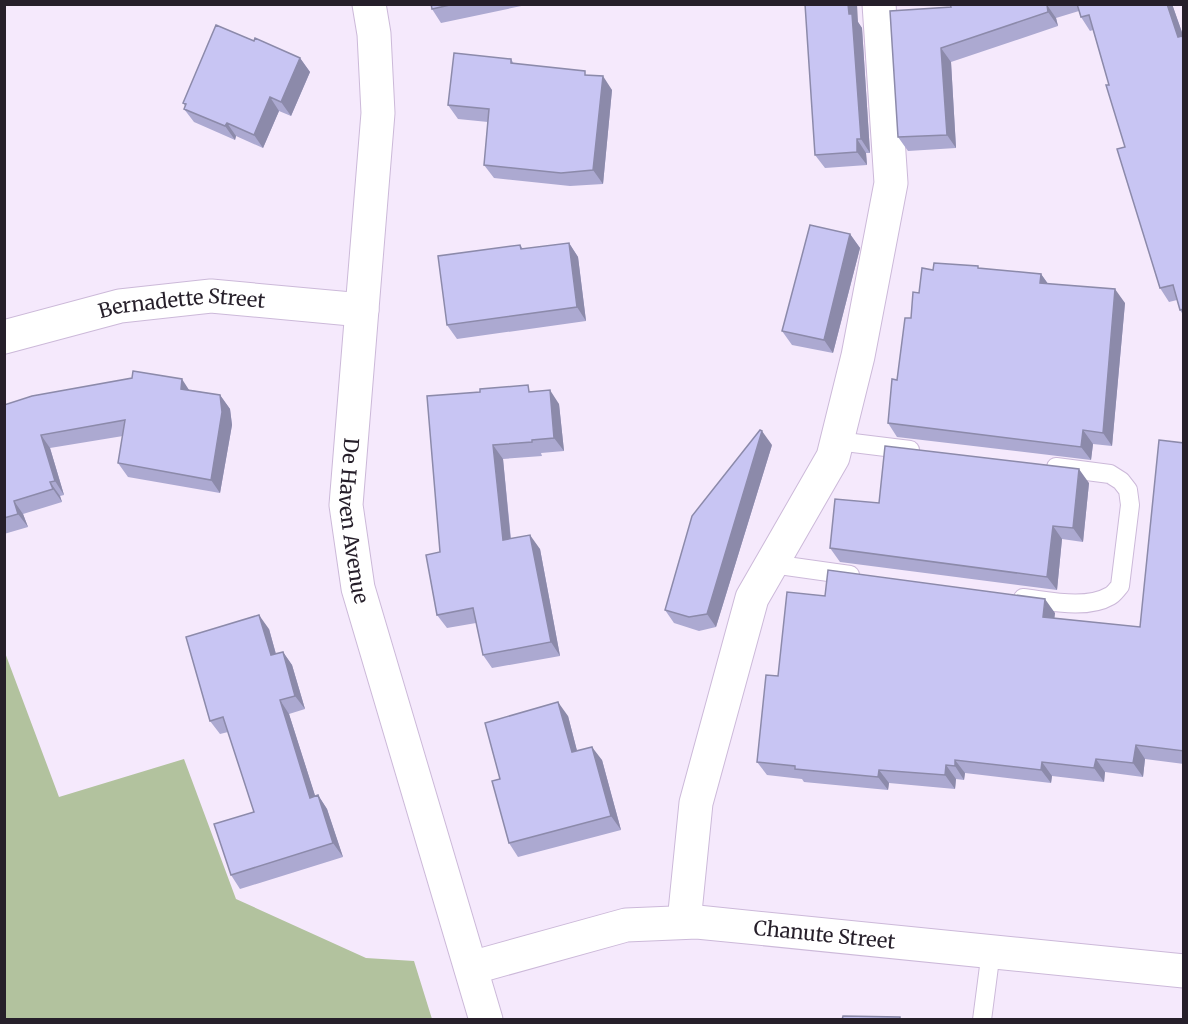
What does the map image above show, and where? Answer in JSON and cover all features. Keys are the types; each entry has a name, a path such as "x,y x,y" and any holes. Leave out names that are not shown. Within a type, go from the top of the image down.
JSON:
{"street":[{"name":"De Haven Avenue","path":"369,4 374,34 378,113 346,505 358,588 486,1020"},
{"path":"684,922 696,803 752,598 833,457 858,356 891,183 879,4"},
{"name":"Bernadette Street","path":"4,337 120,306 211,296 362,310"},
{"name":"Chanute Street","path":"471,968 626,925 697,922 1184,971"}],"lane":[{"path":"837,441 932,452"},
{"path":"1007,596 1066,603 1093,602 1112,596 1120,586 1130,505 1128,490 1121,481 1110,474 1039,465"},
{"path":"772,564 866,577"},
{"path":"982,1020 991,951"}],"green space":[{"path":"4,650 59,797 184,759 236,899 366,958 414,961 432,1019 5,1019"}],"building":[{"path":"431,4 454,4 432,9"},
{"path":"805,4 848,4 849,14 852,14 861,139 857,139 857,152 815,155"},
{"path":"950,4 1047,4 1048,12 941,48 947,135 898,137 890,11 951,7"},
{"path":"1077,4 1167,4 1178,37 1182,36 1184,41 1184,309 1180,310 1173,285 1160,288 1117,149 1125,147 1106,85 1109,85 1089,15 1081,17"},
{"path":"216,25 254,41 255,38 300,58 281,102 270,97 254,135 227,123 225,126 184,109 186,104 183,103"},
{"path":"454,53 511,59 511,63 585,71 585,75 603,76 593,170 561,173 484,165 489,109 448,105"},
{"path":"810,225 850,234 824,340 782,331"},
{"path":"569,243 577,307 447,325 438,256 520,245 521,249"},
{"path":"934,263 1041,274 1040,283 1115,289 1103,433 1083,430 1081,447 888,423 892,379 897,380 905,318 911,318 913,292 919,293 922,268 933,270"},
{"path":"133,371 182,379 181,389 220,395 222,412 211,480 118,463 125,420 41,435 55,481 50,482 53,489 14,501 18,514 4,518 4,405 32,396 132,378"},
{"path":"528,385 529,392 550,390 554,438 493,445 503,540 530,535 551,642 483,655 473,608 437,615 426,555 440,552 427,396"},
{"path":"760,430 762,431 707,614 689,617 665,610 692,516"},
{"path":"1159,440 1184,443 1184,751 1136,745 1133,763 1096,759 1094,768 1042,762 1041,770 955,760 955,766 946,765 945,775 879,770 878,777 795,769 795,766 757,762 766,675 778,676 787,592 825,596 828,570 1045,599 1043,617 1140,627"},
{"path":"885,446 1079,469 1073,528 1053,526 1047,577 830,548 835,499 879,503"},
{"path":"259,615 271,655 283,652 295,696 280,700 310,798 318,795 333,843 231,875 214,824 254,812 223,717 210,721 186,637"},
{"path":"558,702 572,752 592,747 611,816 509,843 492,781 500,779 485,723"},
{"path":"843,1016 900,1017 900,1020 842,1020"}]}
